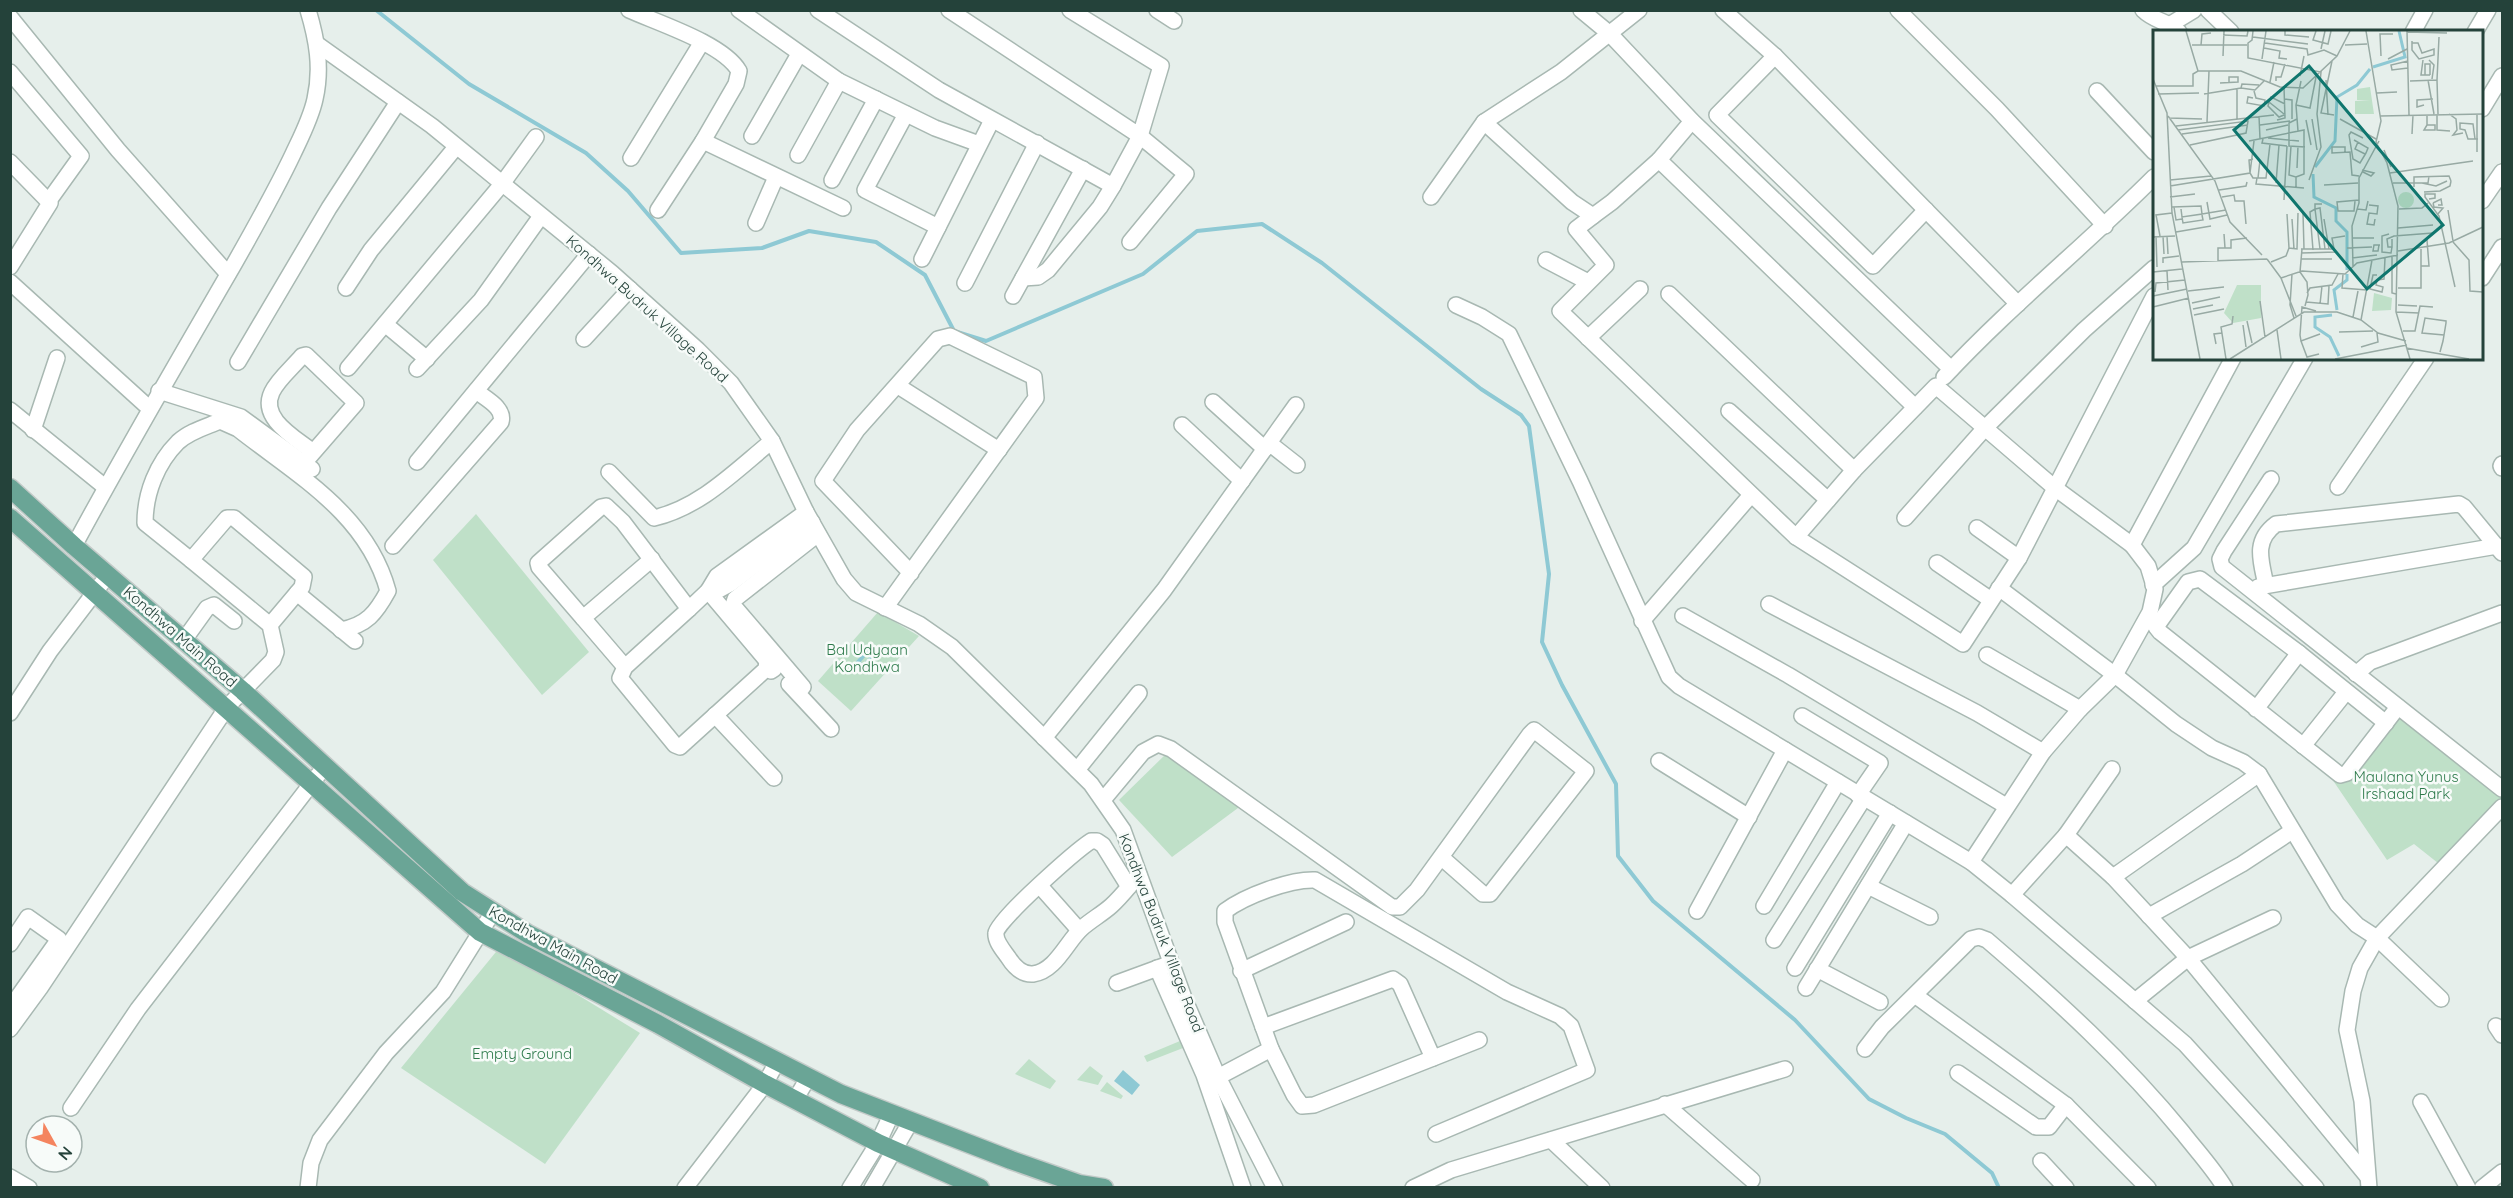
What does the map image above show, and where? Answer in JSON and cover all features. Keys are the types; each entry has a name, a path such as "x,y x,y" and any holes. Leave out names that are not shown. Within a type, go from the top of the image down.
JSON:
{"main road":[{"name":"Kondhwa Main Road","path":"10,488 243,691 462,892 492,912 528,934 615,980 841,1094 1079,1186 1104,1188"},
{"name":"Kondhwa Main Road","path":"10,518 480,932 658,1024 765,1084 895,1152 981,1188"}],"street":[{"path":"74,546 149,408 207,314 279,183 311,110 320,74 317,44 308,10"},
{"path":"629,10 702,42 733,60 739,71 736,84 703,141 658,210"},
{"path":"739,10 839,81 906,114 979,144"},
{"path":"818,10 939,90 1113,186"},
{"path":"950,10 1140,136 1186,174 1130,242"},
{"path":"1023,278 1038,277 1048,270 1100,207 1140,136 1161,66 1070,10"},
{"path":"1158,10 1174,21"},
{"path":"1581,10 1610,34 1692,121 1951,369"},
{"path":"1431,197 1484,122 1561,72 1639,10"},
{"path":"1724,10 1775,56 2018,304"},
{"path":"1898,10 1997,109 2105,226"},
{"path":"2143,10 2153,20 2175,28 2194,10"},
{"path":"2208,10 2229,30"},
{"path":"2414,30 2425,10"},
{"path":"2476,30 2488,10"},
{"path":"10,17 118,150 228,274"},
{"path":"631,158 702,42"},
{"name":"Kondhwa Budruk Village Road","path":"317,44 456,147 589,254 698,350 731,383 772,441 812,523 844,579 856,593 919,624 952,647 1077,770 1103,800 1123,830 1139,875 1164,966 1275,1188"},
{"path":"752,136 799,54"},
{"path":"1775,56 1717,114 1873,266 1926,210"},
{"path":"10,72 81,156 48,202 10,267"},
{"path":"2483,106 2502,76"},
{"path":"798,155 839,81"},
{"path":"2097,91 2153,151"},
{"path":"832,180 876,99"},
{"path":"238,362 329,208 398,102"},
{"path":"906,114 865,190 938,227"},
{"path":"922,259 992,120"},
{"path":"1692,121 1659,160 1612,202 1576,229 1606,265 1560,311 1796,537 1964,644 2019,558 2153,298"},
{"path":"1484,122 1572,201 1593,216"},
{"path":"348,368 502,184 536,137"},
{"path":"703,141 843,208"},
{"path":"965,284 1037,144"},
{"path":"346,288 371,250 456,147"},
{"path":"1659,160 1915,407"},
{"path":"10,162 48,202"},
{"path":"1013,296 1083,169"},
{"path":"2483,198 2502,172"},
{"path":"756,223 777,177"},
{"path":"1796,537 1854,470 1951,369 2018,304 2105,226 2153,178"},
{"path":"385,324 422,364 481,300 541,216"},
{"path":"2483,275 2502,247"},
{"path":"417,462 589,254"},
{"path":"1545,260 1588,282"},
{"path":"1905,518 1985,428 2084,330 2153,269"},
{"path":"10,282 149,408"},
{"path":"584,339 630,289"},
{"path":"1588,338 1640,289"},
{"path":"1669,294 1854,470"},
{"path":"1456,305 1482,317 1509,334 1580,481 1664,669 1673,682 1971,862 2185,1044 2316,1188"},
{"path":"885,609 911,573 1036,398 1034,377 950,336 938,339 857,430 823,481 911,573"},
{"path":"306,355 356,403 309,461 273,418 270,399 272,390 302,356 306,355"},
{"path":"33,430 57,358"},
{"path":"2132,545 2232,360"},
{"path":"2153,585 2194,548 2304,360"},
{"path":"2338,487 2425,360"},
{"path":"898,386 999,450"},
{"path":"1936,386 2055,488 2132,545 2148,566 2155,589 2150,612 2115,675 2080,709 2043,752 1971,862"},
{"path":"159,391 241,417 309,461"},
{"path":"393,546 501,422 501,411 476,391"},
{"path":"1213,402 1267,446 1297,465"},
{"path":"1044,738 1164,590 1296,405"},
{"path":"10,410 105,487"},
{"path":"1729,411 1828,500"},
{"path":"10,1008 35,984 227,707 273,660 276,652 270,625 145,523 145,504 153,479 178,442 197,430 220,421 238,429 336,505 371,546 388,591 370,618 355,627 341,630"},
{"path":"1182,425 1242,481"},
{"path":"609,472 654,518 671,514 700,499 772,441"},
{"path":"2271,479 2220,559 2223,567 2502,789"},
{"path":"1642,621 1751,495"},
{"path":"2266,585 2259,552 2267,531 2277,524 2459,504 2500,549"},
{"path":"625,667 538,563 602,507 606,506 611,509 652,559 689,609"},
{"path":"191,560 227,518 234,518 304,577 302,587 270,625"},
{"path":"772,664 680,747 675,745 620,678 625,667 708,591 717,576 812,523"},
{"path":"803,687 772,664 734,605 735,599 812,523"},
{"path":"1977,528 2019,558"},
{"path":"2250,590 2266,585 2500,549"},
{"path":"583,618 652,559"},
{"path":"1937,563 1995,594 2115,675 2176,724 2212,748 2243,762 2259,774 2292,831 2320,872 2337,904 2357,925 2377,938 2441,999"},
{"path":"10,713 50,651 108,575"},
{"path":"2386,723 2299,653 2200,579 2188,582 2156,627 2256,709 2344,776 2398,708"},
{"path":"708,591 831,729"},
{"path":"297,593 355,642"},
{"path":"1769,604 1977,713 2043,752"},
{"path":"184,640 207,608 214,605 234,621"},
{"path":"2356,674 2370,662 2502,613"},
{"path":"1683,616 1788,675 2006,806"},
{"path":"2256,709 2299,653"},
{"path":"1987,655 2080,709"},
{"path":"2303,746 2346,692"},
{"path":"1077,770 1139,693"},
{"path":"715,714 774,778"},
{"path":"1774,940 1880,763 1802,716"},
{"path":"1103,800 1143,752 1158,744 1171,749 1392,907 1400,907 1408,902 1534,730 1587,771 1490,894 1483,894 1441,857"},
{"path":"1697,911 1785,750"},
{"path":"1659,761 1749,817"},
{"path":"71,1108 138,1009 309,783 325,766"},
{"path":"2012,895 2066,835 2112,769"},
{"path":"2113,877 2259,774"},
{"path":"1764,906 1838,782"},
{"path":"2368,1182 2361,1101 2347,1030 2360,968 2377,938 2502,807"},
{"path":"1795,968 1890,813"},
{"path":"1806,988 1906,823"},
{"path":"2149,916 2242,864 2292,831"},
{"path":"2066,835 2113,877 2188,958 2368,1182"},
{"path":"1129,887 1107,850 1097,841 1085,845 1008,914 996,930 996,938 1014,967 1034,974 1059,959 1079,930 1111,906 1129,887 1139,875"},
{"path":"1436,1134 1587,1070 1571,1026 1560,1016 1507,992 1315,880 1301,880 1235,904 1225,911 1225,922 1271,1049 1302,1106 1314,1105 1479,1040"},
{"path":"1040,886 1079,930"},
{"path":"1868,886 1930,917"},
{"path":"308,1188 311,1163 320,1140 386,1053 443,992 492,912"},
{"path":"10,944 28,917 59,939 10,1029"},
{"path":"2135,1001 2188,958 2274,918"},
{"path":"1241,970 1346,922"},
{"path":"1865,1049 1882,1027 1916,996 1971,939 1979,937 1987,940 2063,1006 2115,1056 2169,1116 2225,1188"},
{"path":"1117,983 1164,966 1243,1188"},
{"path":"1817,969 1880,1002"},
{"path":"1263,1027 1393,980 1400,984 1433,1058"},
{"path":"1916,996 2066,1105 2148,1188"},
{"path":"1218,1077 1271,1049"},
{"path":"685,1188 765,1084 777,1062"},
{"path":"1413,1188 1451,1170 1785,1069"},
{"path":"1958,1072 2036,1127 2049,1126 2066,1105"},
{"path":"795,1100 808,1078"},
{"path":"2421,1102 2468,1188"},
{"path":"1665,1104 1752,1180"},
{"path":"850,1188 878,1143 892,1113"},
{"path":"872,1188 911,1121"},
{"path":"1551,1140 1602,1188"},
{"path":"2041,1161 2066,1188"},
{"path":"10,1177 29,1188"}],"green space":[{"path":"476,514 589,652 542,695 433,560"},
{"name":"Bal Udyaan Kondhwa","path":"878,612 919,636 851,711 818,681"},
{"name":"Maulana Yunus Irshaad Park","path":"2398,707 2502,789 2502,808 2443,867 2414,844 2387,860 2332,779"},
{"path":"1168,752 1242,805 1172,857 1119,800"},
{"name":"Empty Ground","path":"500,947 640,1033 545,1164 401,1068"},
{"path":"1180,1041 1183,1048 1147,1062 1144,1056"},
{"path":"1029,1059 1056,1081 1050,1089 1015,1074"},
{"path":"1090,1066 1103,1076 1098,1085 1077,1080"},
{"path":"1107,1082 1123,1096 1121,1099 1100,1091"}],"water":[{"path":"1123,1070 1140,1085 1132,1095 1114,1081"}],"waterway":[{"path":"376,10 469,84 586,153 628,191 681,253 762,248 809,231 876,242 925,275 954,331 986,341 1143,274 1197,231 1262,224 1322,263 1481,389 1521,415 1529,426 1549,574 1542,642 1562,685 1616,784 1618,856 1653,901 1795,1020 1869,1099 1945,1134 1992,1173 1999,1188"},
{"path":"867,652 872,657 863,667 858,662 867,652"}]}
